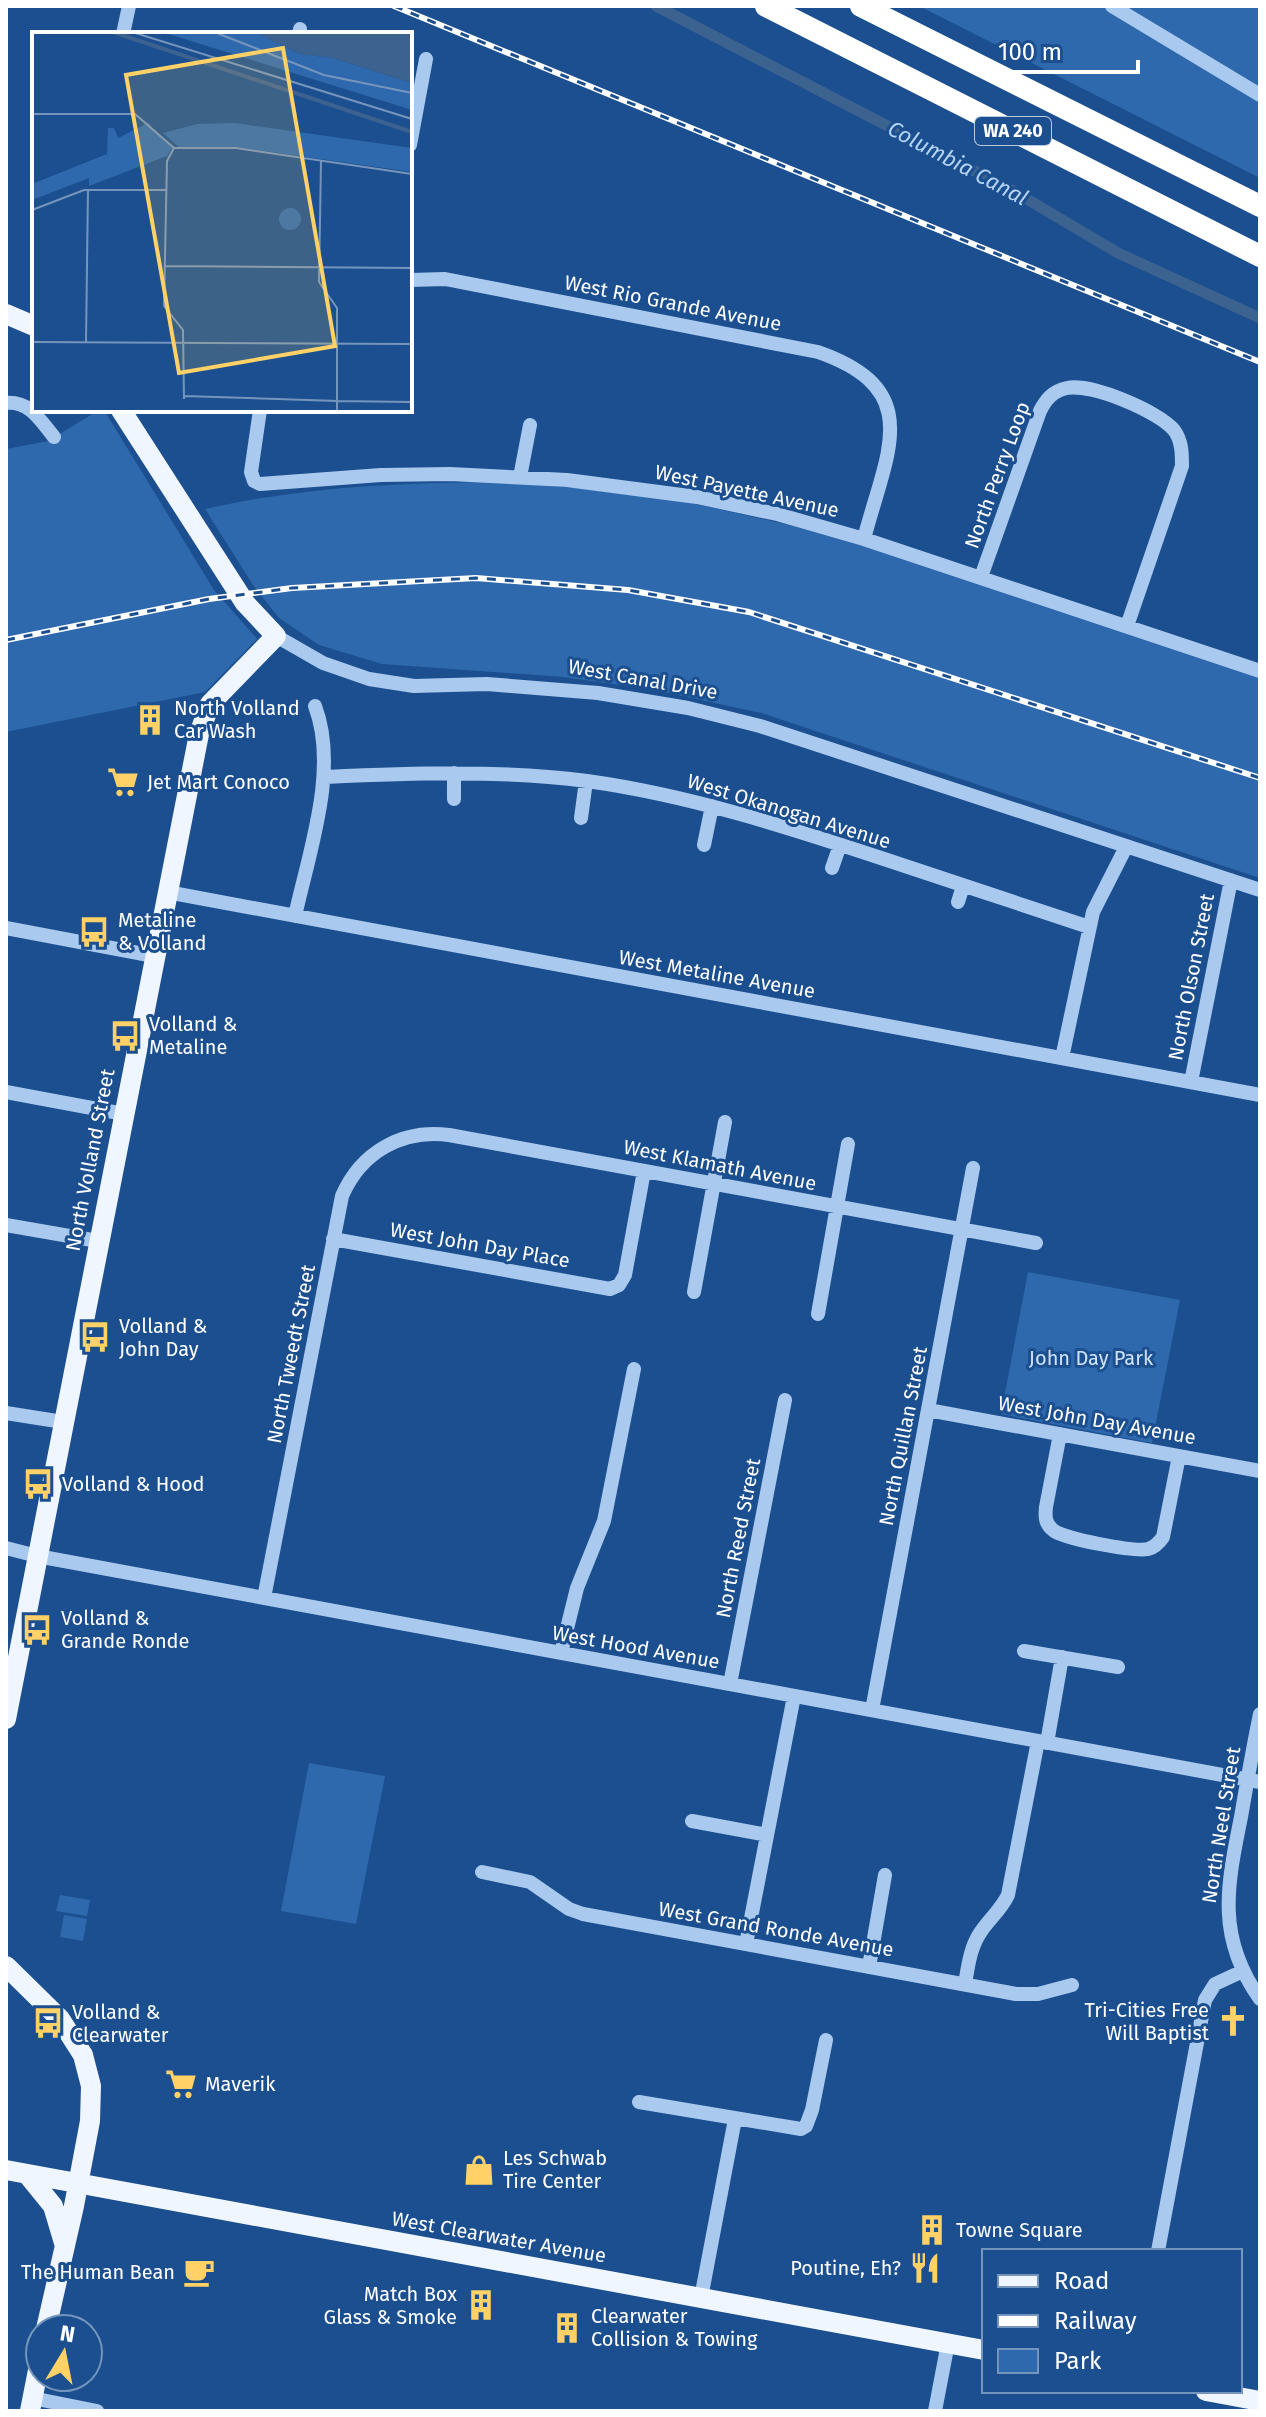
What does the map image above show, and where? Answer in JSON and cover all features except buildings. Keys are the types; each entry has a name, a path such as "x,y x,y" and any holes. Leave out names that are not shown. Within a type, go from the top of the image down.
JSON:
{"highway":[{"name":"WA 240","path":"766,6 1260,256"},
{"name":"WA 240","path":"861,6 1260,206"}],"main road":[{"path":"6,314 32,325"},
{"name":"West Canal Drive","path":"122,412 245,603 276,636"},
{"name":"North Volland Street","path":"6,1719 13,1639 37,1556 205,712 216,696 276,636"},
{"path":"6,1966 60,2019 76,2042 89,2073 91,2110 50,2313"},
{"name":"West Clearwater Avenue","path":"6,2170 982,2350"},
{"path":"27,2174 53,2206 65,2247"},
{"path":"1217,2393 1260,2401"}],"street":[{"path":"123,32 129,6"},
{"path":"1112,6 1260,95"},
{"path":"412,134 426,59"},
{"name":"West Rio Grande Avenue","path":"412,280 445,279 818,352 841,360 876,386 886,400 892,426 864,539"},
{"name":"North Perry Loop","path":"981,577 1040,411 1054,392 1068,387 1087,387 1154,414 1175,432 1181,443 1182,466 1127,626"},
{"path":"12,402 32,409"},
{"path":"34,412 49,431 57,416"},
{"name":"West Payette Avenue","path":"260,412 251,472 254,481 269,486 381,475 520,477 619,485 697,497 777,514 864,539 1260,671"},
{"path":"520,477 530,425"},
{"name":"West Canal Drive","path":"276,636 323,663 381,682 414,686 510,685 598,693 688,708 760,726 1260,890"},
{"path":"295,916 326,777 321,723 315,706"},
{"path":"454,773 454,799"},
{"name":"West Okanogan Avenue","path":"326,777 454,773 586,781 712,806 1089,927"},
{"path":"581,818 586,781"},
{"path":"704,845 712,806"},
{"path":"832,868 840,845"},
{"path":"1062,1058 1093,912 1126,847"},
{"name":"North Olson Street","path":"1191,1082 1231,880"},
{"path":"958,902 963,886"},
{"name":"West Metaline Avenue","path":"167,892 1260,1095"},
{"path":"6,928 154,956"},
{"path":"6,1092 124,1114"},
{"path":"694,1292 725,1122"},
{"name":"West Klamath Avenue","path":"397,1140 440,1134 1036,1243"},
{"name":"North Tweedt Street","path":"264,1598 342,1196 353,1175 372,1156 397,1140"},
{"path":"818,1314 848,1144"},
{"name":"North Quillan Street","path":"872,1710 973,1168"},
{"name":"West John Day Place","path":"333,1239 606,1289 619,1285 625,1275 644,1171"},
{"path":"6,1225 98,1241"},
{"path":"561,1653 577,1588 604,1521 634,1369"},
{"name":"North Reed Street","path":"730,1684 785,1400"},
{"name":"West John Day Avenue","path":"928,1410 1260,1471"},
{"path":"6,1413 63,1422"},
{"path":"1060,1434 1045,1514 1049,1527 1061,1535 1138,1550 1155,1546 1163,1537 1179,1456"},
{"name":"West Hood Avenue","path":"6,1548 1254,1781"},
{"path":"1024,1651 1118,1667"},
{"path":"965,1984 979,1935 1008,1895 1062,1657"},
{"path":"746,1944 794,1696"},
{"name":"North Neel Street","path":"1260,1714 1254,1781 1227,1902 1229,1929 1243,1971 1260,1999"},
{"path":"692,1821 767,1835"},
{"name":"West Grand Ronde Avenue","path":"482,1872 530,1882 569,1909 583,1914 1028,1995 1072,1985"},
{"path":"869,1967 885,1875"},
{"path":"1158,2249 1205,2000 1215,1984 1243,1971"},
{"path":"639,2102 795,2130 806,2126 812,2110 826,2040"},
{"path":"701,2298 735,2119"},
{"path":"935,2411 948,2343"},
{"path":"31,2405 97,2411"}],"green space":[{"path":"919,6 1260,6 1260,178"},
{"path":"96,412 105,412 214,590 257,639 205,692 6,732 6,449 48,441"},
{"path":"486,482 579,488 678,500 785,524 882,551 1260,677 1260,878 761,713 650,689 563,677 382,664 319,645 279,618 253,585 205,509 274,496 345,488"},
{"name":"John Day Park","path":"1028,1272 1180,1300 1152,1443 1001,1414"},
{"path":"309,1763 385,1776 356,1924 281,1911"},
{"path":"60,1895 90,1900 87,1916 56,1911"},
{"path":"64,1915 87,1919 83,1941 60,1937"}],"waterway":[{"name":"Columbia Canal","path":"656,6 1015,192 1118,253 1260,318"}],"railway":[{"path":"394,6 1260,362"},
{"path":"6,640 209,599 292,588 476,578 628,590 749,612 1260,778"}],"place":[{"name":"North Volland Car Wash","path":"150,720"},
{"name":"Jet Mart Conoco","path":"123,782"},
{"name":"Metaline & Volland","path":"94,932"},
{"name":"Volland & Metaline","path":"125,1036"},
{"name":"Volland & John Day","path":"95,1337"},
{"name":"Volland & Hood","path":"38,1484"},
{"name":"Volland & Grande Ronde","path":"37,1630"},
{"name":"Tri-Cities Free Will Baptist","path":"1233,2021"},
{"name":"Volland & Clearwater","path":"48,2023"},
{"name":"Maverik","path":"181,2084"},
{"name":"Les Schwab Tire Center","path":"479,2170"},
{"name":"Towne Square","path":"932,2230"},
{"name":"Poutine, Eh?","path":"925,2268"},
{"name":"The Human Bean","path":"199,2272"},
{"name":"Match Box Glass & Smoke","path":"481,2305"},
{"name":"Clearwater Collision & Towing","path":"567,2328"}]}
